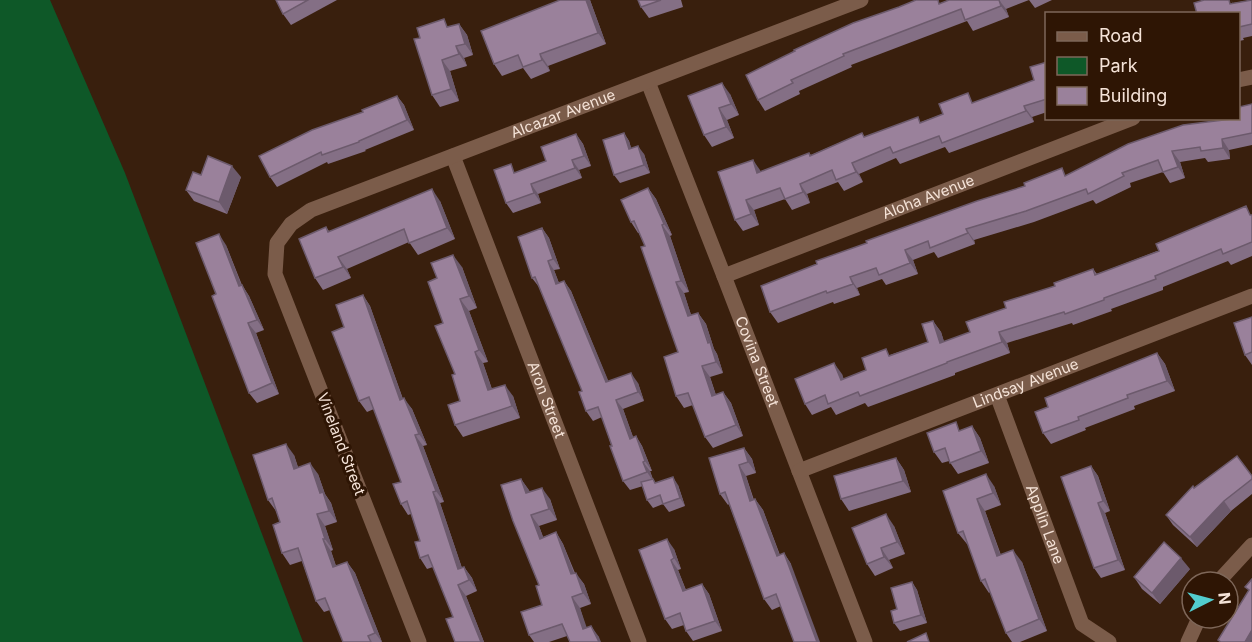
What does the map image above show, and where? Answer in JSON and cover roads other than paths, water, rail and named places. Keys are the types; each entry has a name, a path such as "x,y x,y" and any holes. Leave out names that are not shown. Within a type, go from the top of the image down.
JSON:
{"street":[{"name":"Alcazar Avenue","path":"277,243 291,224 311,210 861,0"},
{"name":"Covina Street","path":"648,82 865,642"},
{"name":"Aloha Avenue","path":"724,276 1128,120"},
{"name":"Aron Street","path":"453,156 639,642"},
{"name":"Vineland Street","path":"277,243 275,274 419,642"},
{"name":"Lindsay Avenue","path":"799,471 1252,296"},
{"name":"Applin Lane","path":"997,395 1082,624 1109,642"},
{"path":"1228,570 1252,545"}]}
